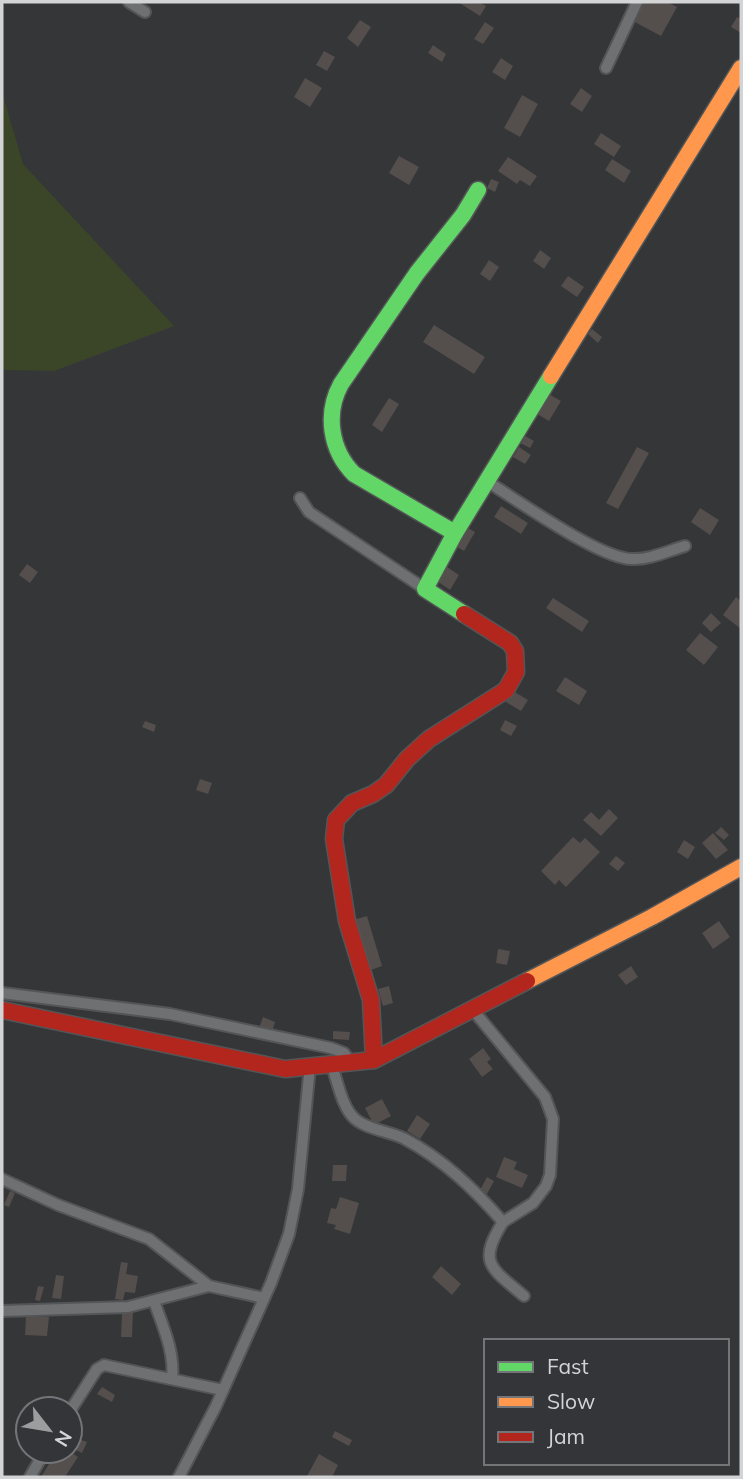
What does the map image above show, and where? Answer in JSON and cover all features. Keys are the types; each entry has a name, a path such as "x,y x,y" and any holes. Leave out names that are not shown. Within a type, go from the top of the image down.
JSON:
{"street":[{"path":"129,2 145,12"},
{"path":"606,68 637,2"},
{"path":"425,589 455,533 593,305 741,68"},
{"path":"455,533 349,470 336,443 330,414 341,384 417,273 463,215 478,190"},
{"path":"488,482 563,530 621,558 644,559 685,546"},
{"path":"300,498 309,512 510,643 515,651 516,673 506,690 429,739 407,759 386,785 352,803 336,820 334,839 347,921 370,1000 374,1060"},
{"path":"2,1010 285,1069 374,1060 741,867"},
{"path":"2,993 195,1019 331,1048 344,1053 351,1063"},
{"path":"473,1010 545,1097 553,1119 550,1175 546,1186 533,1203 503,1222 489,1245 489,1258 498,1274 524,1296"},
{"path":"331,1064 352,1116 362,1123 402,1138 437,1159 470,1185 503,1222"},
{"path":"179,1477 223,1390 289,1234 298,1189 310,1066"},
{"path":"2,1179 58,1205 149,1239 209,1286 264,1298"},
{"path":"2,1311 128,1307 209,1286"},
{"path":"154,1301 169,1343 174,1366 172,1379"},
{"path":"81,1395 100,1366 108,1365 223,1390"}],"green space":[{"path":"2,92 23,164 174,326 54,371 2,370"}],"building":[{"path":"458,2 479,2 486,6 480,16"},
{"path":"641,2 667,2 677,7 661,36 631,20"},
{"path":"737,17 741,19 741,33 731,27"},
{"path":"360,20 371,27 358,47 347,38"},
{"path":"485,22 494,28 483,44 474,39"},
{"path":"433,45 446,54 442,62 428,53"},
{"path":"324,51 335,57 327,71 316,65"},
{"path":"501,58 513,66 505,80 492,72"},
{"path":"305,78 322,88 310,107 294,97"},
{"path":"581,88 592,96 582,112 570,104"},
{"path":"522,95 538,104 520,137 504,128"},
{"path":"601,133 621,146 614,157 594,144"},
{"path":"399,156 419,167 409,185 389,173"},
{"path":"508,157 537,176 530,186 520,180 517,184 498,171"},
{"path":"612,159 631,171 624,183 605,170"},
{"path":"491,179 499,182 495,192 487,188"},
{"path":"540,250 551,258 544,269 533,261"},
{"path":"489,260 499,267 490,281 480,274"},
{"path":"568,276 584,287 577,297 561,286"},
{"path":"434,325 485,357 474,374 423,342"},
{"path":"592,329 602,337 598,343 588,334"},
{"path":"545,392 561,401 549,421 534,412"},
{"path":"389,398 399,404 382,432 372,425"},
{"path":"522,434 534,441 530,448 518,442"},
{"path":"519,447 531,455 525,464 513,457"},
{"path":"637,447 649,453 618,509 606,503"},
{"path":"501,506 528,523 521,534 494,517"},
{"path":"700,508 719,520 710,535 691,522"},
{"path":"461,524 475,532 464,551 450,543"},
{"path":"27,564 38,572 30,583 19,575"},
{"path":"447,567 459,575 450,590 437,581"},
{"path":"736,597 741,601 741,629 723,615"},
{"path":"553,598 589,621 582,632 546,608"},
{"path":"711,613 721,623 711,632 702,623"},
{"path":"700,633 718,647 704,665 686,650"},
{"path":"565,677 587,691 579,705 556,691"},
{"path":"513,691 528,700 521,711 506,702"},
{"path":"505,720 517,726 511,736 500,730"},
{"path":"145,721 156,725 154,732 142,727"},
{"path":"200,779 212,783 208,794 196,790"},
{"path":"609,809 618,818 601,836 583,820 591,812 599,820"},
{"path":"721,827 729,835 724,840 715,833"},
{"path":"713,833 728,850 716,859 702,843"},
{"path":"573,837 580,843 585,838 600,852 566,887 559,880 555,885 541,871"},
{"path":"684,840 695,847 688,859 677,852"},
{"path":"616,856 625,863 618,871 609,864"},
{"path":"367,916 382,966 368,971 353,920"},
{"path":"719,921 730,937 713,949 702,933"},
{"path":"498,949 510,951 507,965 496,963"},
{"path":"631,966 638,977 626,985 618,975"},
{"path":"389,986 393,1003 383,1006 378,989"},
{"path":"263,1017 275,1022 272,1032 259,1028"},
{"path":"333,1031 350,1032 349,1040 333,1039"},
{"path":"483,1048 491,1059 487,1062 493,1069 482,1077 469,1059"},
{"path":"382,1099 391,1116 374,1125 365,1108"},
{"path":"417,1115 430,1124 420,1139 407,1131"},
{"path":"504,1157 517,1162 514,1169 528,1175 522,1188 496,1177"},
{"path":"333,1165 347,1165 346,1181 332,1181"},
{"path":"487,1177 494,1181 487,1194 480,1190"},
{"path":"10,1191 15,1193 9,1207 4,1205"},
{"path":"340,1197 359,1203 350,1234 334,1229 336,1225 327,1223 331,1208 336,1209"},
{"path":"121,1262 128,1263 126,1274 138,1276 135,1293 125,1292 123,1300 115,1299"},
{"path":"441,1266 461,1284 452,1295 432,1277"},
{"path":"56,1275 64,1276 61,1299 52,1298"},
{"path":"38,1286 44,1287 40,1301 35,1300"},
{"path":"122,1312 133,1312 132,1337 121,1337"},
{"path":"26,1316 49,1317 47,1336 25,1335"},
{"path":"102,1387 115,1395 112,1402 97,1394"},
{"path":"335,1431 352,1440 349,1446 332,1437"},
{"path":"319,1454 338,1465 332,1477 307,1476"},
{"path":"48,1465 73,1465 65,1477 41,1477"}],"traffic: fast":[{"path":"455,533 354,474 335,443 332,419 336,395 341,384 417,273 463,215 478,190"},
{"path":"464,614 425,589 455,533 551,376"}],"traffic: slow":[{"path":"551,376 741,68"},
{"path":"527,981 652,917 741,867"}],"traffic: jam":[{"path":"374,1060 371,1000 347,921 334,839 336,820 352,803 386,785 407,759 429,739 506,690 516,672 515,651 510,643 464,614"},
{"path":"2,1010 285,1069 374,1060 527,981"}]}
